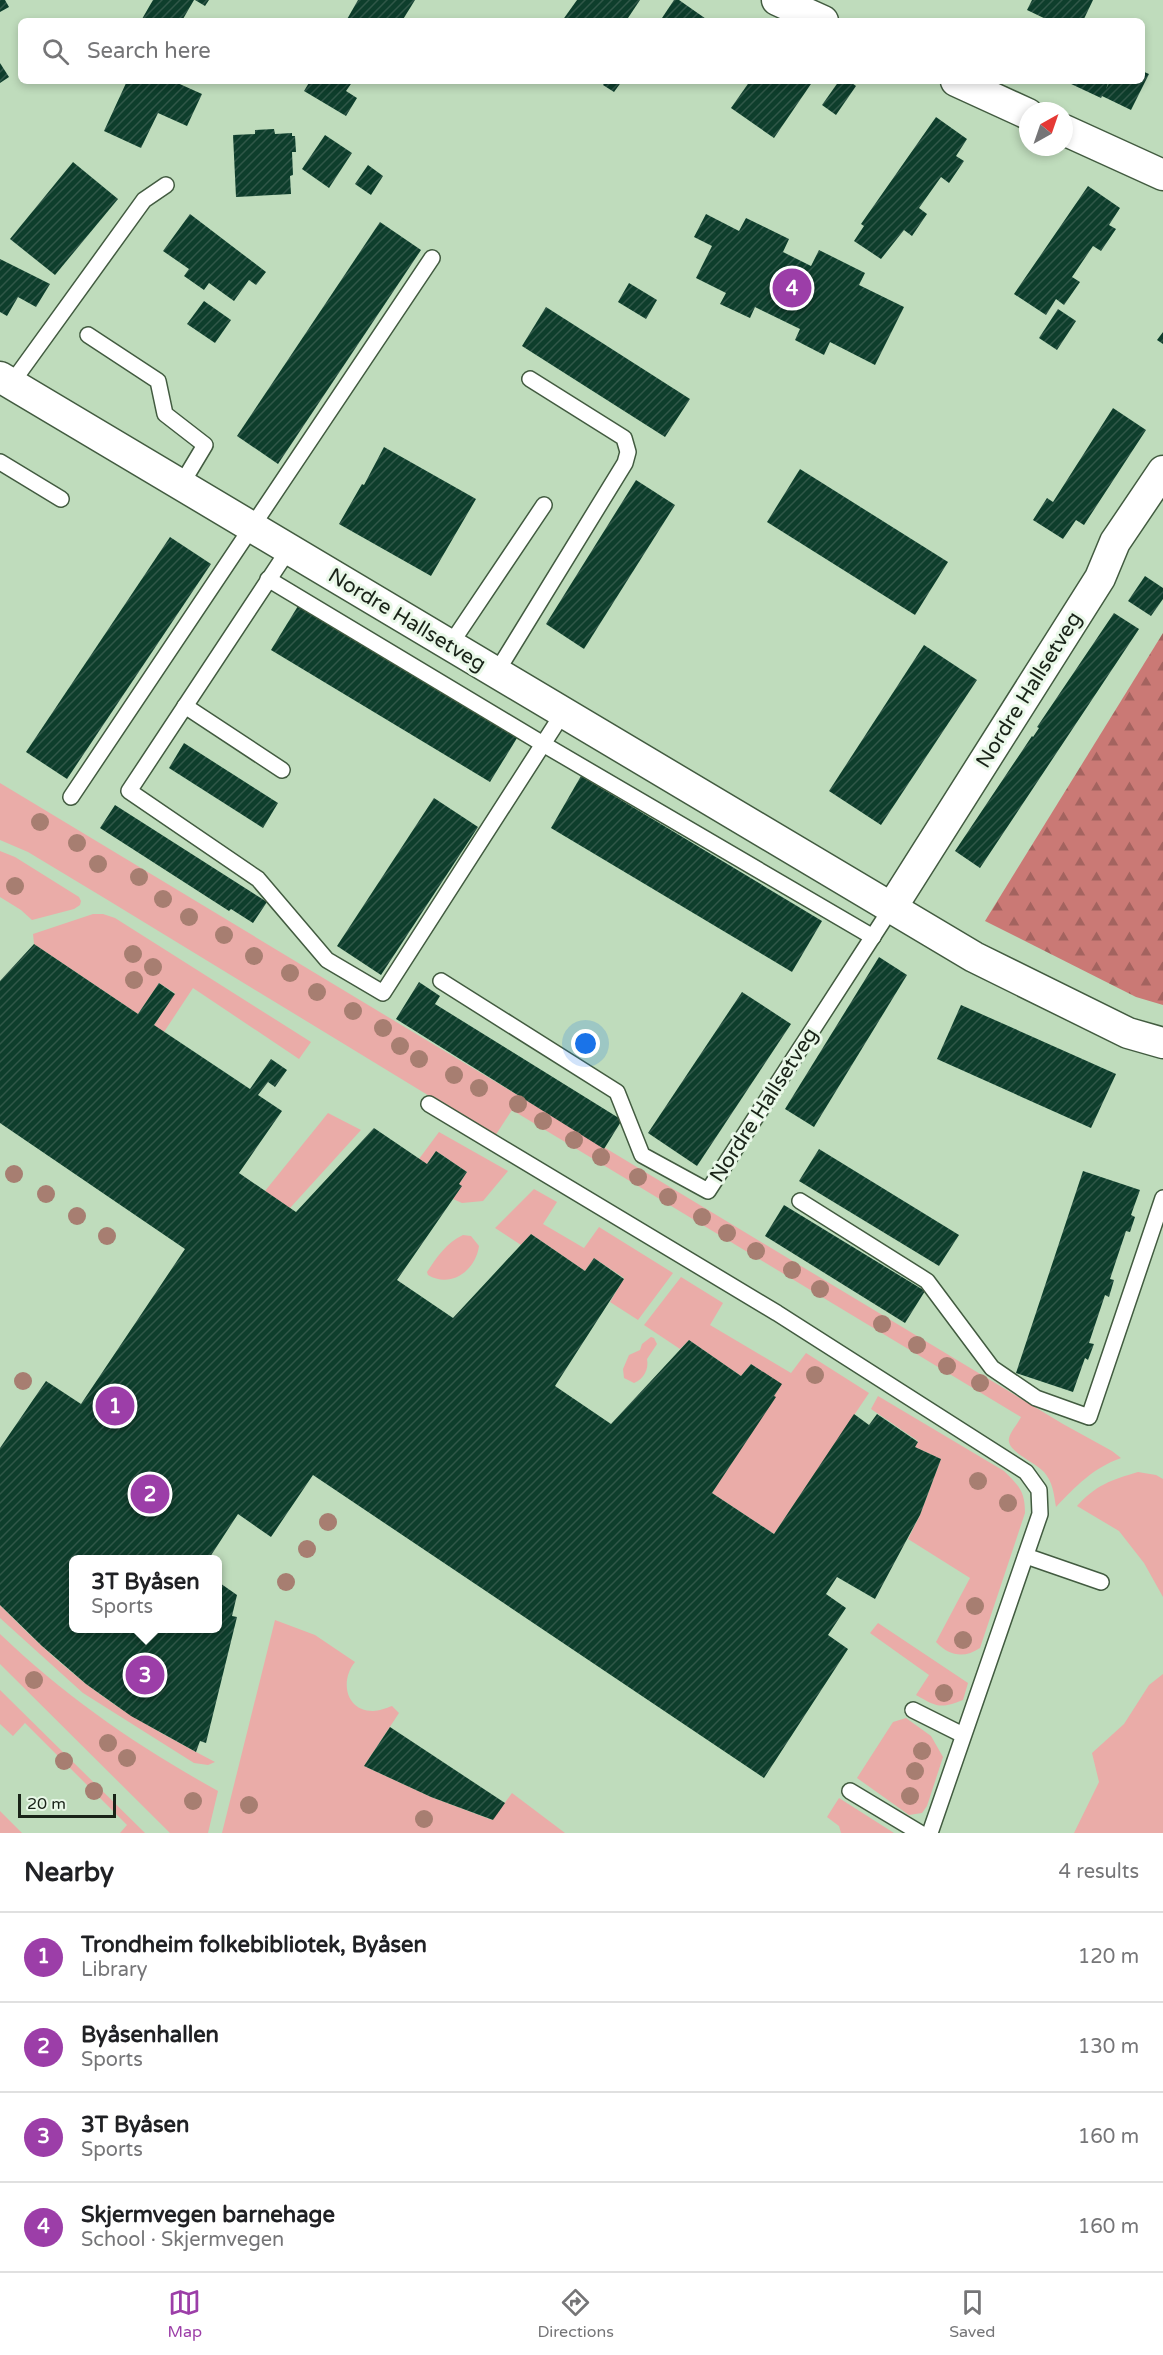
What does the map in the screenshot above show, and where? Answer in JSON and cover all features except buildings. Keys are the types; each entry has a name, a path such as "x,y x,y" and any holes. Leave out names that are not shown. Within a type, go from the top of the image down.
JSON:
{"street":[{"path":"777,0 817,18"},
{"path":"963,84 1019,110"},
{"path":"1073,134 1163,175"},
{"name":"Nordre Hallsetveg","path":"6,381 974,957 1128,1033 1163,1043"},
{"name":"Nordre Hallsetveg","path":"892,907 1100,578 1115,542 1163,471"}],"lane":[{"name":"Nordre Hallsetveg","path":"6,381 144,200 165,185"},
{"path":"71,797 432,258"},
{"path":"88,335 158,381 165,414 205,446 181,485"},
{"path":"496,673 625,463 628,452 624,438 530,379"},
{"path":"0,462 61,499"},
{"path":"450,645 544,504"},
{"path":"289,549 129,791 258,879 327,960 383,993 563,713"},
{"path":"268,579 543,744 873,937"},
{"path":"185,706 282,770"},
{"name":"Nordre Hallsetveg","path":"441,981 617,1092 642,1155 708,1191 892,907"},
{"path":"429,1104 777,1312 1026,1472 1040,1490 1040,1514 930,1833"},
{"path":"800,1201 927,1281 992,1368 1036,1398 1089,1417 1163,1198"},
{"path":"1026,1556 1101,1582"},
{"path":"913,1710 963,1735"},
{"path":"850,1791 920,1833"}],"shaded area":[{"path":"0,783 1121,1458 1093,1472 1056,1507 1053,1489 1047,1476 1014,1450 1009,1442 1011,1433 1021,1417 512,1110 495,1136 28,852 0,840"},
{"path":"0,851 15,857 79,897 80,905 74,909 32,920 0,897"},
{"path":"93,914 115,918 311,1042 299,1059 193,988 164,1032 154,1025 175,993 159,983 138,1014 34,944 33,934"},
{"path":"328,1113 361,1130 290,1208 265,1191"},
{"path":"439,1132 508,1171 483,1201 462,1203 453,1199 467,1172 436,1151 427,1164 419,1159"},
{"path":"534,1189 557,1202 543,1224 584,1248 599,1227 673,1273 638,1320 610,1302 624,1278 594,1258 585,1271 531,1234 521,1245 495,1228"},
{"path":"463,1235 471,1236 479,1246 477,1255 468,1269 461,1275 445,1280 428,1275 427,1272 442,1251"},
{"path":"681,1277 723,1303 710,1325 791,1373 806,1353 869,1393 774,1534 712,1493 775,1397 781,1384 751,1364 741,1376 689,1340 680,1349 644,1325"},
{"path":"651,1337 657,1344 647,1359 645,1373 634,1383 624,1378 623,1369 629,1355 640,1350 642,1344"},
{"path":"878,1396 1004,1471 1022,1494 1025,1513 980,1648 969,1653 952,1653 936,1642 970,1578 908,1539 920,1515 941,1459 915,1447 918,1441 871,1409"},
{"path":"1138,1472 1156,1475 1163,1479 1163,1597 1144,1563 1119,1531 1077,1506 1104,1484"},
{"path":"0,1605 54,1658 99,1694 139,1720 215,1762 208,1765 194,1763 83,1693 0,1618"},
{"path":"275,1620 315,1635 355,1662 350,1669 347,1685 351,1700 356,1706 373,1711 392,1706 399,1713 364,1766 431,1797 492,1820 512,1793 565,1833 222,1833"},
{"path":"878,1623 968,1683 963,1700 944,1706 916,1695 929,1675 870,1633"},
{"path":"0,1634 51,1679 104,1720 218,1791 208,1833 170,1833 0,1664"},
{"path":"1163,1674 1163,1833 1074,1833 1099,1782 1092,1753 1124,1724 1149,1685"},
{"path":"0,1690 145,1833 120,1833 127,1825 25,1723 13,1736 0,1724"},
{"path":"906,1718 931,1736 943,1757 927,1806 922,1813 909,1815 857,1778 893,1722"},
{"path":"839,1798 894,1833 841,1833 839,1826 827,1817"},
{"path":"0,1811 22,1833 0,1833"}],"green space":[{"path":"1163,633 1163,1005 1136,997 985,921"}],"place":[{"name":"Skjermvegen barnehage","path":"792,288"},
{"name":"Trondheim folkebibliotek, Byåsen","path":"115,1406"},
{"name":"Byåsenhallen","path":"150,1494"},
{"name":"3T Byåsen","path":"145,1675"}]}
